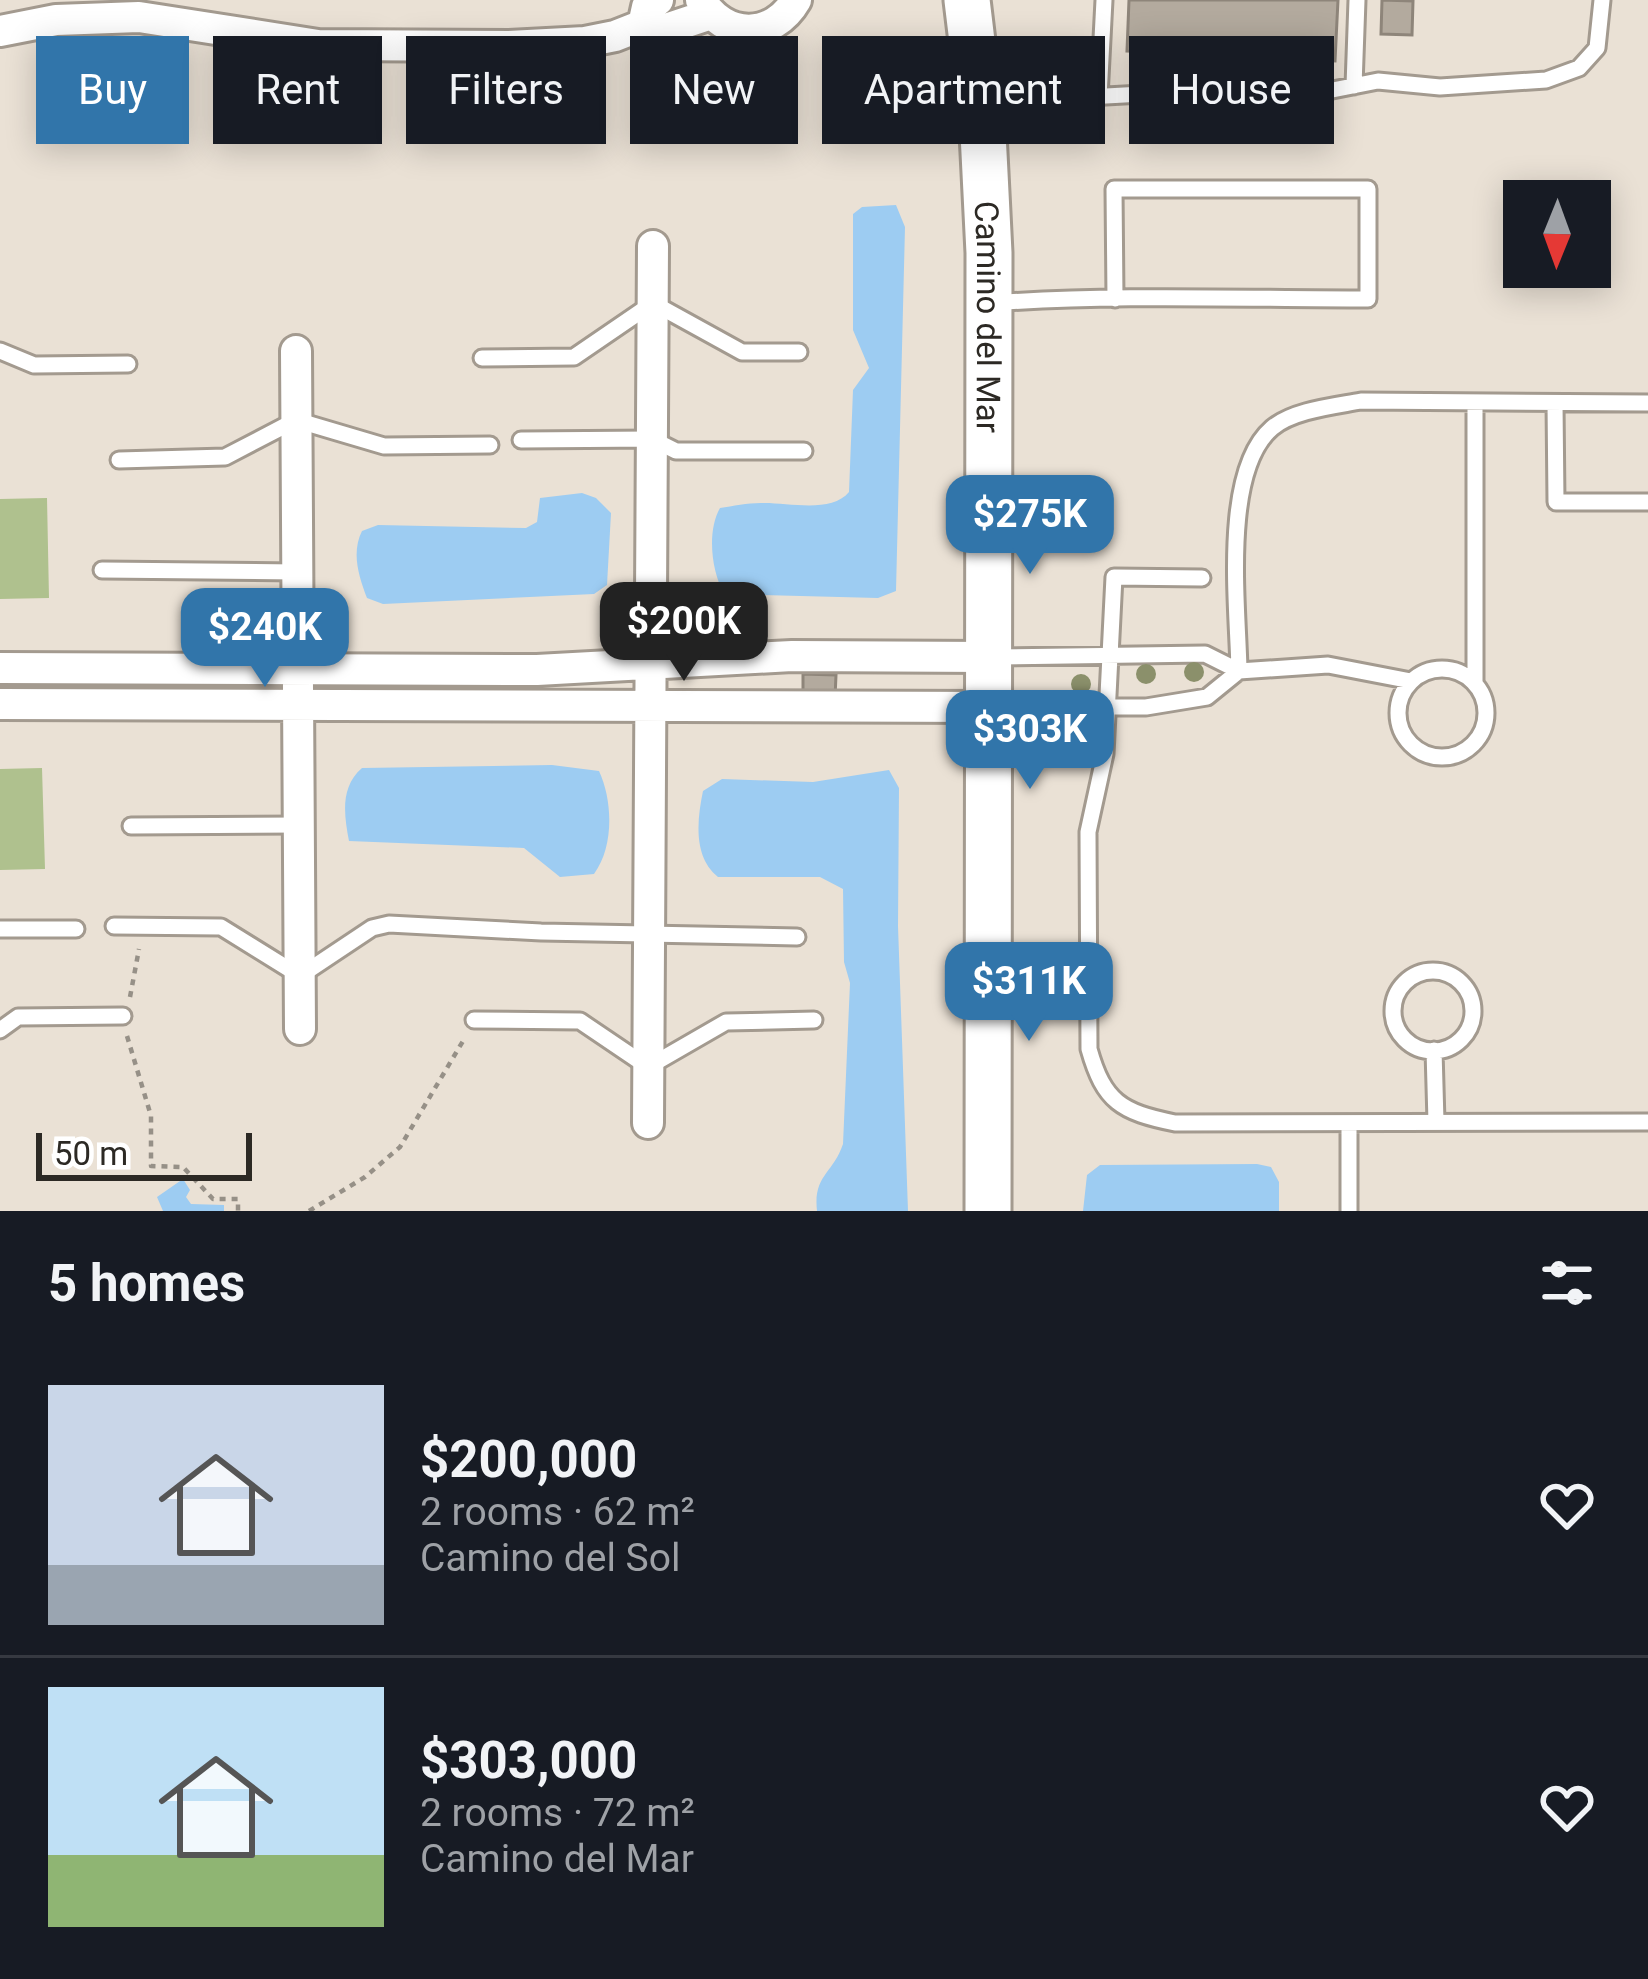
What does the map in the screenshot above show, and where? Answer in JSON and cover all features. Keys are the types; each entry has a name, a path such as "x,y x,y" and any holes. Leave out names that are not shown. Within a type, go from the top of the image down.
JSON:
{"street":[{"path":"0,31 56,20 139,17 318,45 509,46 615,36 651,12 667,29 706,7 732,28 760,30 785,16 796,0"},
{"name":"Camino del Mar","path":"967,0 971,36"},
{"name":"Camino del Mar","path":"981,144 989,303 988,1211"},
{"path":"648,1123 653,246"},
{"path":"296,351 300,1029"},
{"path":"0,668 537,670 792,656 989,658"},
{"path":"0,704 989,707"}],"lane":[{"path":"1102,36 1104,0"},
{"path":"1354,86 1357,0"},
{"path":"1105,97 1292,98 1378,81 1440,87 1546,80 1580,68 1597,48 1602,0"},
{"path":"989,303 1368,298 1368,189 1114,189 1115,299"},
{"path":"482,358 574,358 653,303 742,352 799,352"},
{"path":"0,351 34,365 128,364"},
{"path":"1239,671 1238,490 1250,453 1275,424 1361,401 1648,403"},
{"path":"1475,402 1475,682 1487,710 1485,728 1466,751 1436,757 1421,752 1401,729 1398,714 1402,694 1411,681 1438,668 1462,673 1475,682"},
{"path":"1555,403 1556,502 1648,502"},
{"path":"119,460 225,457 296,420 384,446 490,445"},
{"path":"521,440 652,439 676,451 804,451"},
{"path":"103,570 297,572"},
{"path":"1202,578 1114,577 1105,754 1088,832 1089,1048 1098,1081 1120,1107 1174,1123 1648,1122"},
{"path":"989,658 1205,654 1239,671 1328,665 1411,681"},
{"path":"989,707 1146,707 1207,698 1239,671"},
{"path":"131,826 299,825"},
{"path":"114,926 220,927 300,976 372,928 389,924 797,938"},
{"path":"0,929 76,929"},
{"path":"1429,971 1443,972 1463,984 1474,1010 1466,1035 1456,1045 1434,1050 1422,1050 1400,1034 1393,1007 1404,983 1429,971"},
{"path":"0,1030 18,1017 123,1016"},
{"path":"474,1020 580,1021 648,1067 725,1022 814,1020"},
{"path":"1434,1050 1436,1122"},
{"path":"1349,1123 1349,1211"}],"path":[{"path":"142,926 134,987 123,1016 151,1116 151,1166 183,1167 213,1199 238,1199 238,1211"},
{"path":"309,1211 365,1178 400,1147 474,1020"}],"green space":[{"path":"47,498 49,598 0,599 0,499"},
{"path":"42,768 45,869 0,870 0,769"}],"water":[{"path":"896,205 905,227 896,591 878,598 724,594 712,551 720,508 756,503 820,505 849,492 853,390 869,368 853,330 853,214 862,207"},
{"path":"582,493 596,498 611,513 607,585 594,594 383,604 367,598 357,556 362,531 378,525 526,528 537,522 540,498"},
{"path":"552,765 599,771 604,783 608,837 594,874 560,877 524,848 349,841 347,793 362,768"},
{"path":"889,770 899,788 898,926 908,1211 817,1211 821,1182 843,1144 850,983 844,962 843,889 820,877 718,877 701,849 701,802 703,791 722,779 813,782"},
{"path":"1100,1165 1271,1167 1279,1182 1279,1211 1083,1211 1087,1175"},
{"path":"183,1179 191,1204 224,1205 224,1211 163,1211 157,1197"}],"building":[{"path":"1129,0 1338,0 1335,61 1334,36 1129,36 1127,51"},
{"path":"1382,0 1413,1 1412,35 1381,34"},
{"path":"803,674 836,675 835,698 803,697"}]}
